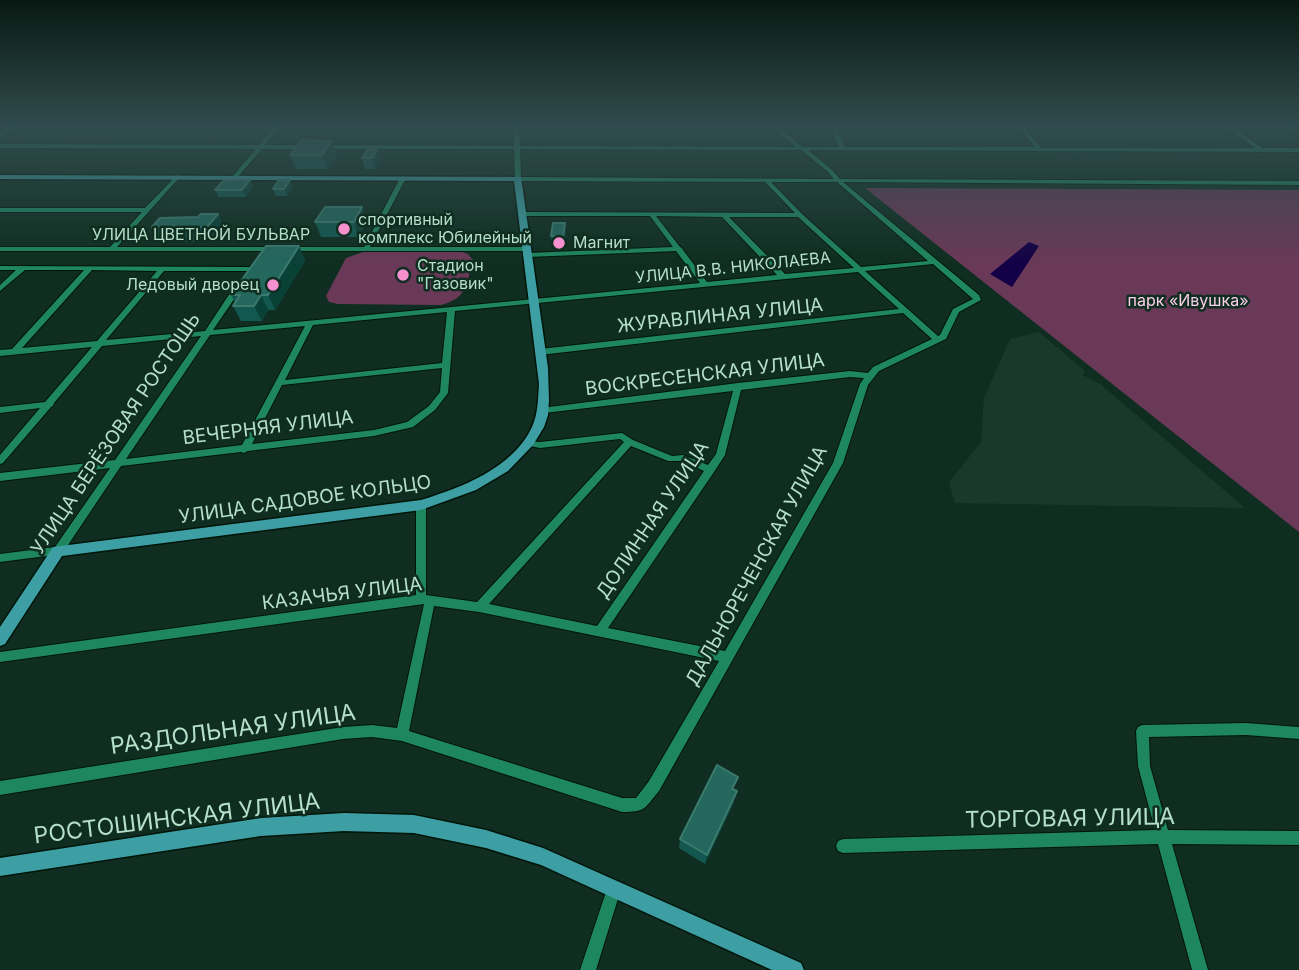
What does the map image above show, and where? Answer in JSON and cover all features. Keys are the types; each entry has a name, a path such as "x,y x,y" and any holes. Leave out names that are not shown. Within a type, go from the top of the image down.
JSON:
{"main road":[{"path":"0,177 518,179"},
{"name":"УЛИЦА САДОВОЕ КОЛЬЦО","path":"58,551 421,505 456,495 487,479 528,443 538,429 544,410 540,352 518,179"},
{"name":"УЛИЦА БЕРЁЗОВАЯ РОСТОШЬ","path":"0,639 58,551"},
{"name":"РОСТОШИНСКАЯ УЛИЦА","path":"0,867 261,827 344,822 414,824 486,839 543,857 794,970"}],"street":[{"path":"234,178 239,172"},
{"name":"УЛИЦА САДОВОЕ КОЛЬЦО","path":"518,172 518,179"},
{"path":"829,172 977,300 956,311 946,334 876,369 869,376"},
{"path":"111,250 177,177"},
{"path":"366,249 403,178"},
{"path":"518,179 1299,183"},
{"path":"766,180 800,215 937,340"},
{"path":"0,210 147,210"},
{"path":"522,214 800,215"},
{"path":"652,215 706,285"},
{"path":"724,215 783,277"},
{"name":"УЛИЦА ЦВЕТНОЙ БУЛЬВАР","path":"0,249 528,252 680,250"},
{"name":"УЛИЦА БЕРЁЗОВАЯ РОСТОШЬ","path":"58,551 263,250"},
{"name":"УЛИЦА В.В. НИКОЛАЕВА","path":"208,333 934,262"},
{"name":"УЛИЦА ЦВЕТНОЙ БУЛЬВАР","path":"0,268 251,269"},
{"path":"0,289 23,268"},
{"path":"15,351 90,268"},
{"path":"0,461 163,268"},
{"name":"ВЕЧЕРНЯЯ УЛИЦА","path":"0,477 244,450 374,433 410,425 432,408 444,393 450,310"},
{"name":"ЖУРАВЛИНАЯ УЛИЦА","path":"540,352 884,315 904,310"},
{"path":"244,450 310,324"},
{"path":"0,353 208,333"},
{"path":"279,383 447,365"},
{"name":"ВОСКРЕСЕНСКАЯ УЛИЦА","path":"544,410 850,374 869,376"},
{"name":"ДАЛЬНОРЕЧЕНСКАЯ УЛИЦА","path":"631,807 639,804 654,786 838,463 869,376"},
{"name":"ДОЛИННАЯ УЛИЦА","path":"600,630 711,470 726,440 738,386"},
{"path":"0,410 50,404"},
{"path":"528,443 622,436 671,459 683,458 711,470"},
{"path":"479,607 630,442"},
{"path":"401,734 425,599 421,505"},
{"name":"УЛИЦА САДОВОЕ КОЛЬЦО","path":"0,558 58,551"},
{"name":"КАЗАЧЬЯ УЛИЦА","path":"0,657 425,599 600,630 728,657"},
{"path":"1200,970 1144,766 1142,731 1246,729 1299,733"},
{"name":"РАЗДОЛЬНАЯ УЛИЦА","path":"0,788 344,733 372,731 401,734 631,807"},
{"name":"ТОРГОВАЯ УЛИЦА","path":"843,846 1164,838 1299,838"},
{"path":"588,970 614,889"}],"shaded area":[{"path":"1029,242 1039,246 1012,287 990,274"},
{"path":"1039,332 1085,371 1083,375 1099,383 1245,508 955,503 949,482 981,442 984,398 1010,339"}],"green space":[{"name":"парк «Ивушка»","path":"865,188 1299,190 1299,532"},
{"name":"Стадион \"Газовик\"","path":"366,251 459,251 468,254 473,260 461,294 441,305 329,302 326,296 346,258"}],"building":[{"path":"224,180 250,180 242,190 215,190"},
{"path":"279,180 290,180 284,189 273,189"},
{"path":"325,207 362,207 354,222 315,222"},
{"path":"201,214 218,214 207,227 195,227 192,231 178,231 182,226 152,227 160,218 198,217"},
{"path":"553,223 565,223 563,236 551,236"},
{"path":"266,246 299,246 268,295 261,295 254,306 233,306 240,295 231,295"},
{"path":"717,765 738,777 732,789 737,791 707,855 680,839"}],"place":[{"name":"спортивный комплекс Юбилейный","path":"344,229"},
{"name":"Магнит","path":"559,243"},
{"name":"Стадион \"Газовик\"","path":"403,275"},
{"name":"Ледовый дворец","path":"273,285"}]}
